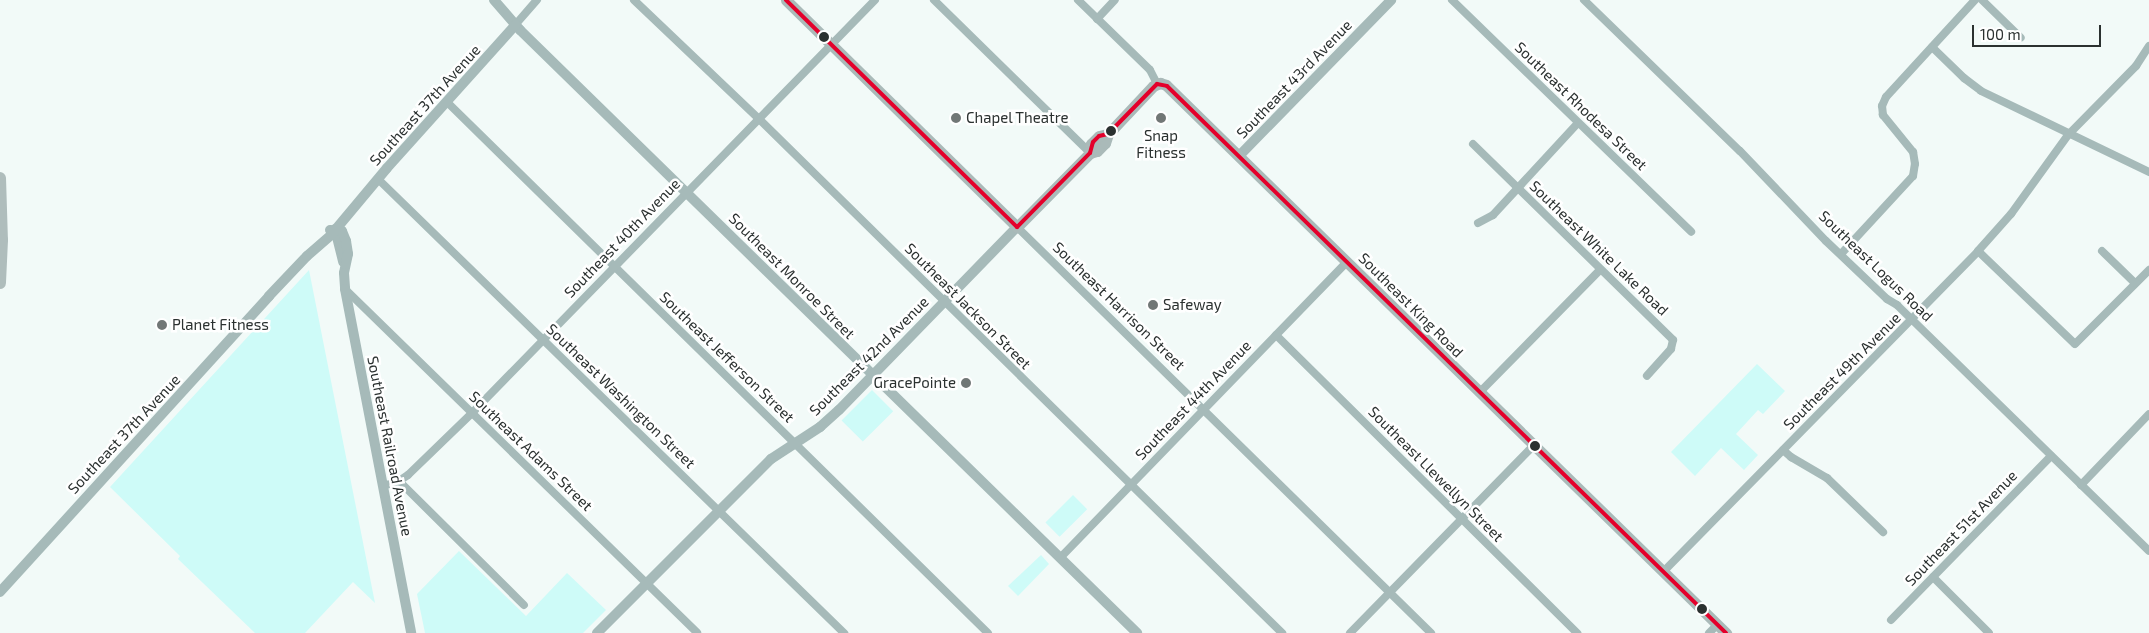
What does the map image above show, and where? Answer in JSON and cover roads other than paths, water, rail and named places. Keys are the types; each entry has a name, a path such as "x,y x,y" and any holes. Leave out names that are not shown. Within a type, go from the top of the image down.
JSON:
{"highway":[{"path":"0,178 2,240 0,284"}],"main road":[{"name":"Southeast Harrison Street","path":"786,0 1017,227"},
{"name":"Southeast 42nd Avenue","path":"1017,227 1090,153 1091,144 1099,136 1108,134 1157,84"},
{"name":"Southeast King Road","path":"1157,84 1167,86 1239,156 1664,572 1717,630"}],"street":[{"name":"Southeast Monroe Street","path":"494,0 516,24 872,376 1137,633"},
{"name":"Southeast 37th Avenue","path":"0,592 269,296 277,282 309,248 329,230 335,229 537,0"},
{"name":"Southeast Jackson Street","path":"634,0 758,118 1282,633"},
{"name":"Southeast 40th Avenue","path":"383,486 399,481 408,475 472,412 875,0"},
{"path":"934,0 1090,153"},
{"name":"Southeast King Road","path":"1078,0 1150,70 1157,84"},
{"path":"1097,19 1115,0"},
{"name":"Southeast 43rd Avenue","path":"1239,156 1390,0"},
{"name":"Southeast Rhodesa Street","path":"1452,0 1691,232"},
{"name":"Southeast Logus Road","path":"1584,0 1740,151 1841,254 1912,320 2149,551"},
{"path":"1841,254 1908,184 1913,176 1915,164 1913,152 1883,115 1882,106 1886,97 1976,0"},
{"path":"1982,0 2021,38"},
{"name":"Southeast 49th Avenue","path":"1664,572 1978,251 2011,214 2068,135 2136,66 2149,46"},
{"path":"1932,47 1964,78 1981,91 2068,135 2149,172"},
{"name":"Southeast Jefferson Street","path":"447,102 988,633"},
{"path":"1478,223 1493,215 1578,123"},
{"name":"Southeast White Lake Road","path":"1473,144 1673,340 1670,349 1647,376"},
{"name":"Southeast Washington Street","path":"378,179 720,510 844,633"},
{"name":"Southeast 42nd Avenue","path":"597,633 772,459 825,424 1017,227"},
{"name":"Southeast Harrison Street","path":"1017,227 1431,633"},
{"name":"Southeast Railroad Avenue","path":"335,229 342,230 346,241 348,262 345,265 345,289 411,633"},
{"path":"1978,251 2075,344 2149,270"},
{"path":"2102,252 2135,284"},
{"name":"Southeast 44th Avenue","path":"1060,558 1347,262"},
{"path":"1479,392 1600,270"},
{"name":"Southeast Adams Street","path":"345,289 696,633"},
{"name":"Southeast Llewellyn Street","path":"1276,335 1576,633"},
{"path":"2080,485 2149,414"},
{"path":"1350,633 1534,445"},
{"path":"1783,450 1791,457 1828,478 1883,532"},
{"name":"Southeast 51st Avenue","path":"1891,620 2051,456"},
{"path":"399,481 524,605"},
{"path":"1932,577 1988,633"}],"place":[{"name":"Chapel Theatre","path":"956,118"},
{"name":"Snap Fitness","path":"1161,118"},
{"name":"Safeway","path":"1153,305"},
{"name":"Planet Fitness","path":"162,325"},
{"name":"GracePointe","path":"966,383"}]}
